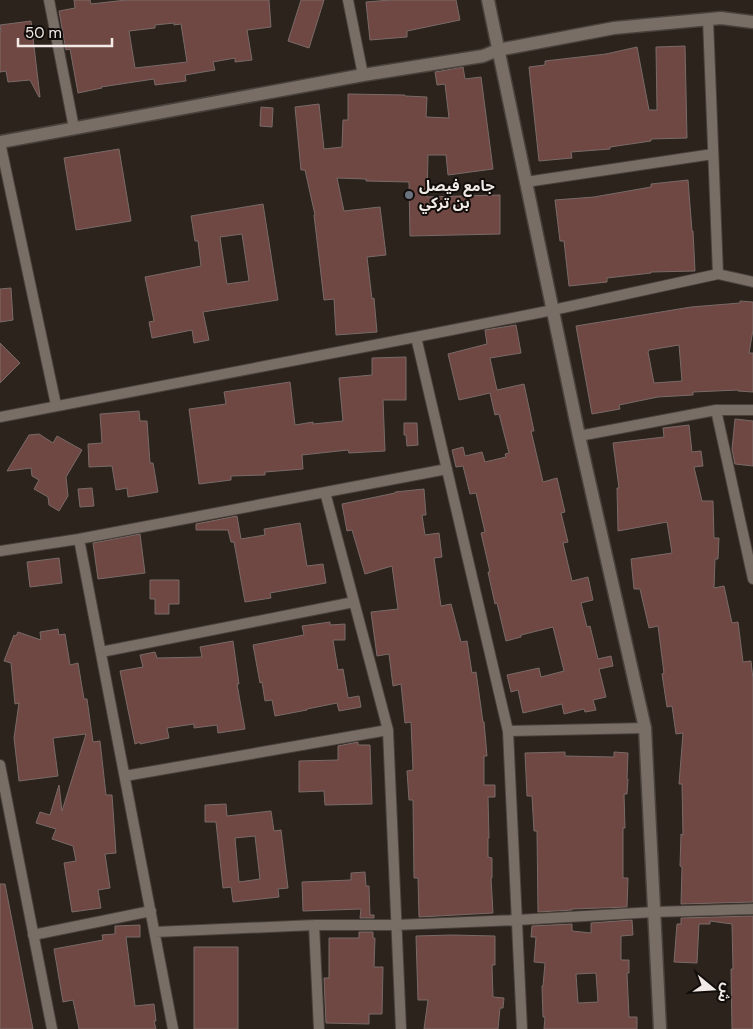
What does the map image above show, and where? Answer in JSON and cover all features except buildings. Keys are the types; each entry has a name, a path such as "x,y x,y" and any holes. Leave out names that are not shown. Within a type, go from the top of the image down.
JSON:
{"street":[{"path":"49,0 74,128"},
{"path":"348,0 363,74"},
{"path":"488,0 579,436 645,728 660,1029"},
{"path":"56,406 0,142 363,74 484,56 498,50 614,28 721,18 753,22"},
{"path":"708,19 718,274"},
{"path":"526,182 713,154"},
{"path":"0,417 552,310 718,274 753,282"},
{"path":"416,337 508,731 522,1029"},
{"path":"579,436 716,410 753,410"},
{"path":"716,410 748,538 753,579"},
{"path":"0,550 79,539 447,469"},
{"path":"325,492 388,730 401,1029"},
{"path":"79,539 173,1029"},
{"path":"101,652 354,602"},
{"path":"508,731 645,728"},
{"path":"124,776 388,730"},
{"path":"0,765 52,1029"},
{"path":"155,932 314,925 396,925 753,909"},
{"path":"33,935 150,911"},
{"path":"314,925 319,1029"}],"place":[{"name":"جامع فيصل بن تركي","path":"409,195"}]}
